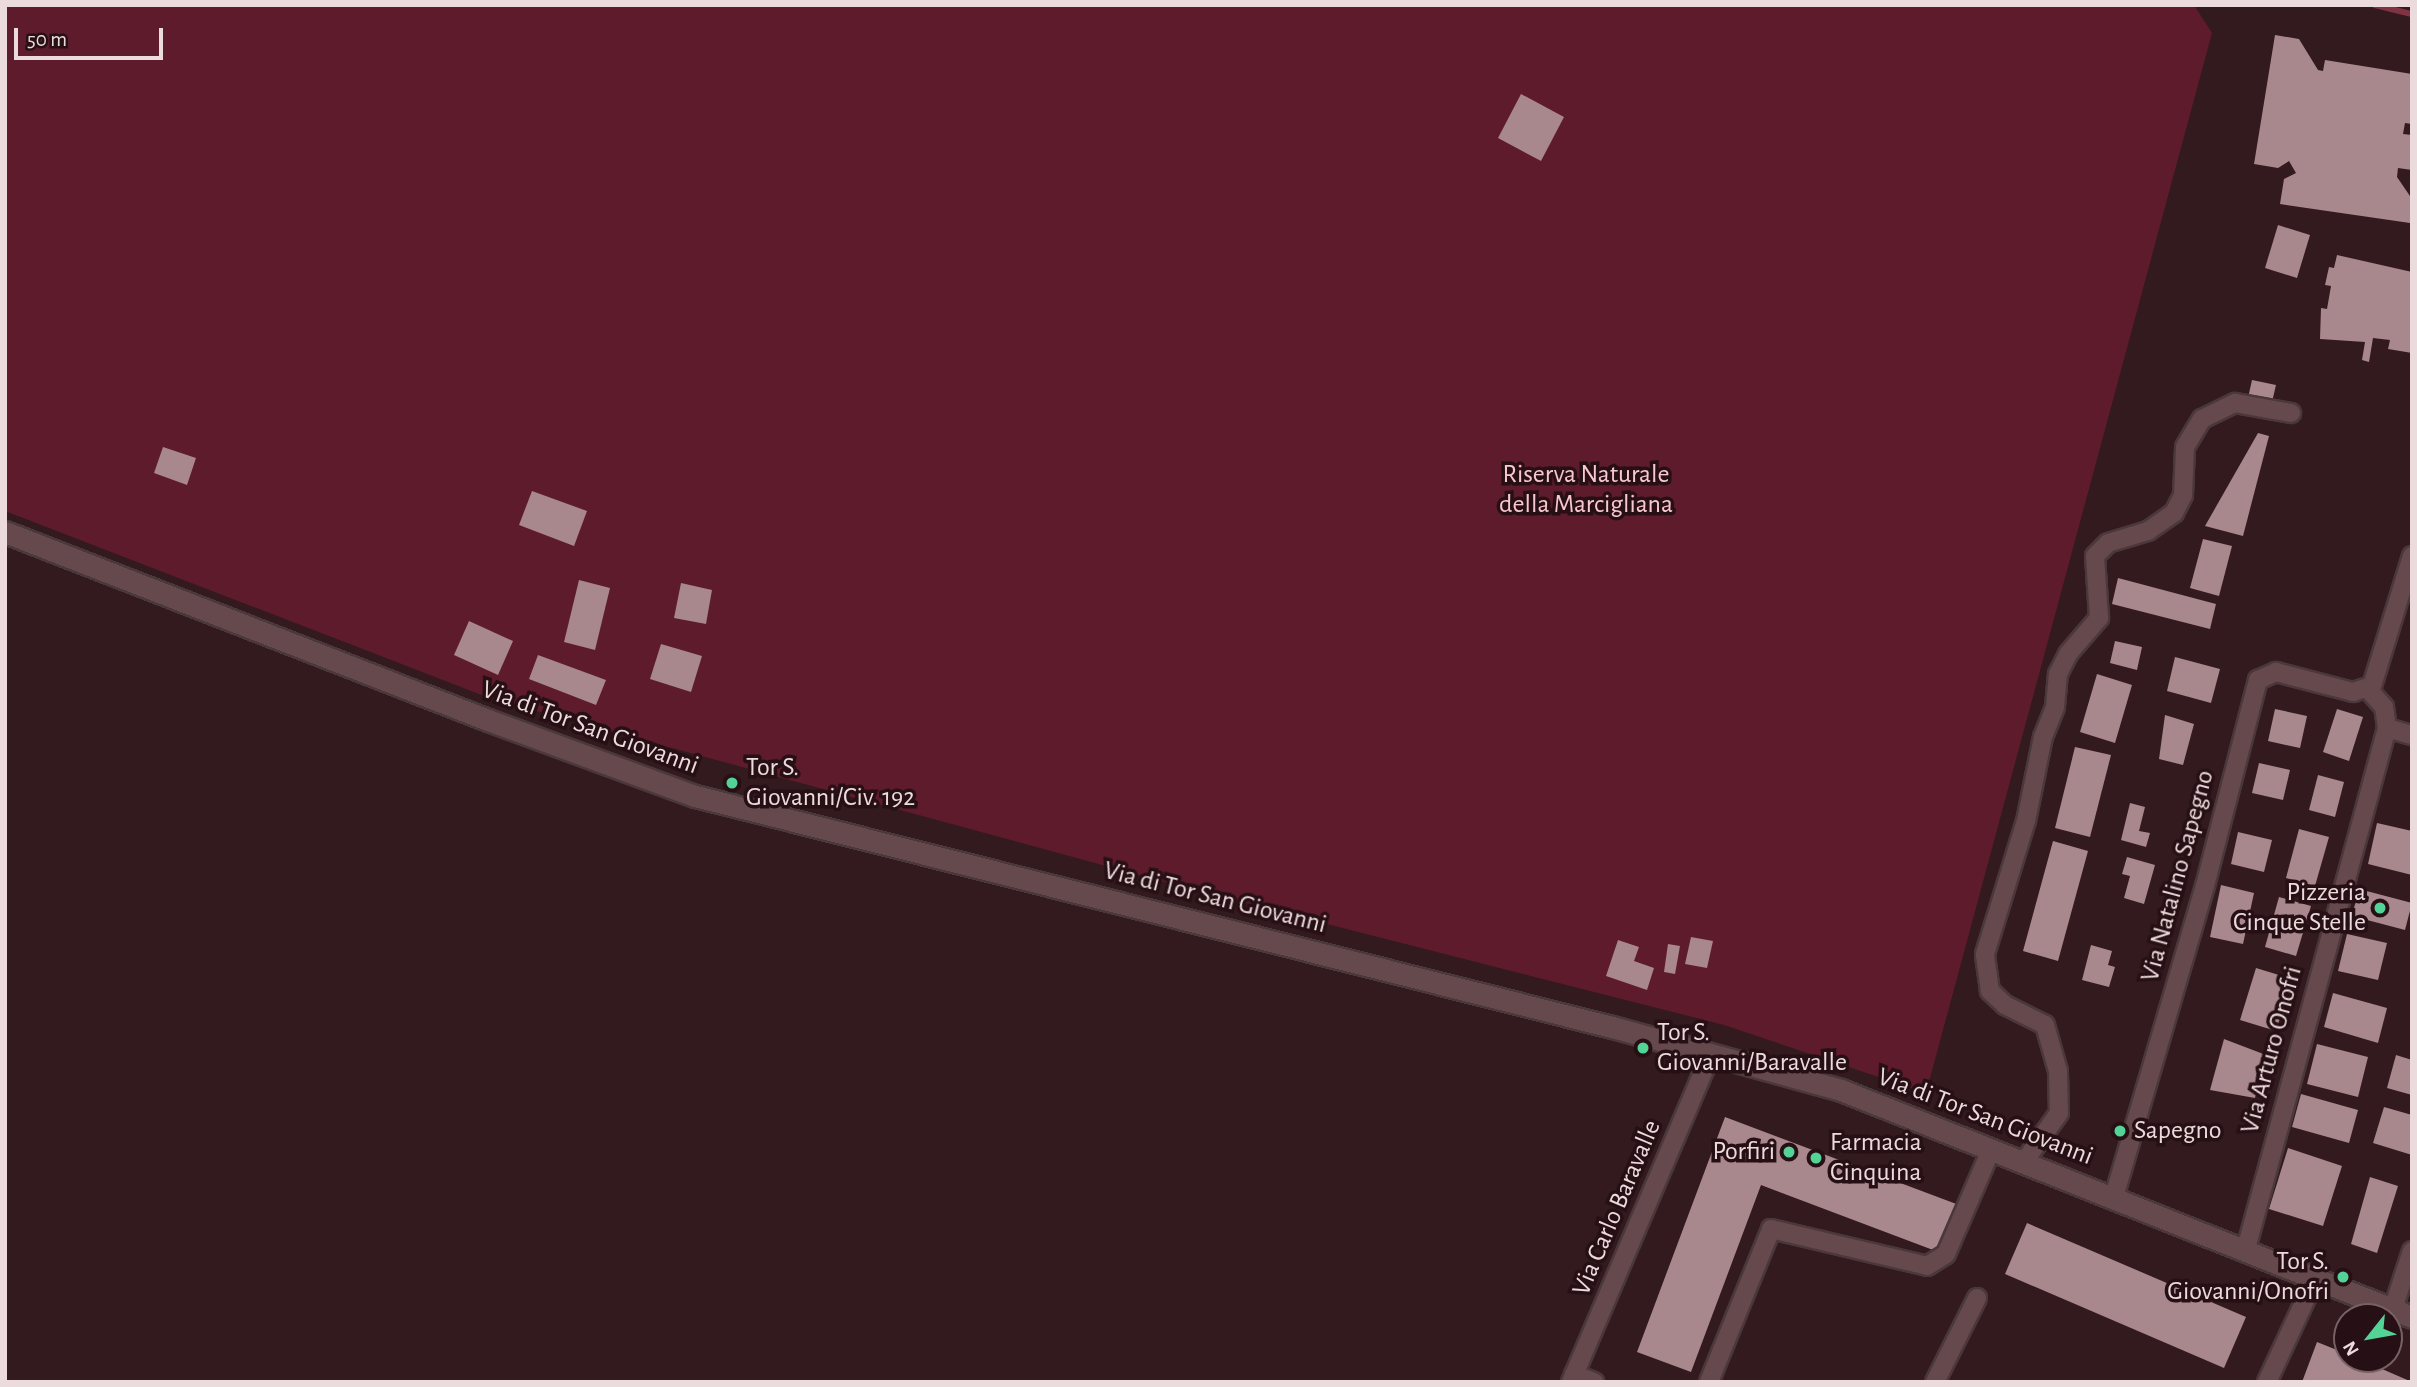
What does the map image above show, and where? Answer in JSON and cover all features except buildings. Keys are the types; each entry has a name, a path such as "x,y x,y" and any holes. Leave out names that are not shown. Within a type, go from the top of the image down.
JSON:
{"street":[{"path":"2024,1162 2059,1113 2058,1071 2045,1025 2005,1005 1990,991 1985,954 2026,821 2043,737 2055,707 2058,674 2068,654 2099,618 2095,556 2108,543 2164,524 2175,513 2183,495 2185,447 2202,419 2235,404 2291,413"},
{"name":"Via di Tor San Giovanni","path":"5,532 488,720 695,796 1711,1054 1841,1090 2378,1303"},
{"path":"2412,556 2380,669 2368,689 2384,706 2387,728 2412,735"},
{"name":"Via Natalino Sapegno","path":"2114,1197 2205,886 2258,680 2276,672 2353,692 2368,689"},
{"name":"Via Arturo Onofri","path":"2246,1249 2387,728"},
{"name":"Via Carlo Baravalle","path":"1572,1378 1711,1054"},
{"path":"1709,1382 1771,1229 1927,1266 1945,1254 1991,1150"},
{"path":"2403,1307 2412,1251"},
{"path":"2267,1382 2316,1277"},
{"path":"1935,1382 1977,1298"},
{"path":"1572,1378 1594,1382"}],"green space":[{"name":"Riserva Naturale della Marcigliana","path":"5,5 2194,5 2212,33 1926,1093 1724,1025 1205,893 492,699 5,511"}],"waterway":[{"path":"2375,5 2412,14"}],"place":[{"name":"Tor S. Giovanni/Civ. 192","path":"732,783"},
{"name":"Pizzeria Cinque Stelle","path":"2380,908"},
{"name":"Tor S. Giovanni/Baravalle","path":"1643,1048"},
{"name":"Sapegno","path":"2120,1131"},
{"name":"Porfiri","path":"1789,1152"},
{"name":"Farmacia Cinquina","path":"1816,1158"},
{"name":"Tor S. Giovanni/Onofri","path":"2343,1277"}]}
